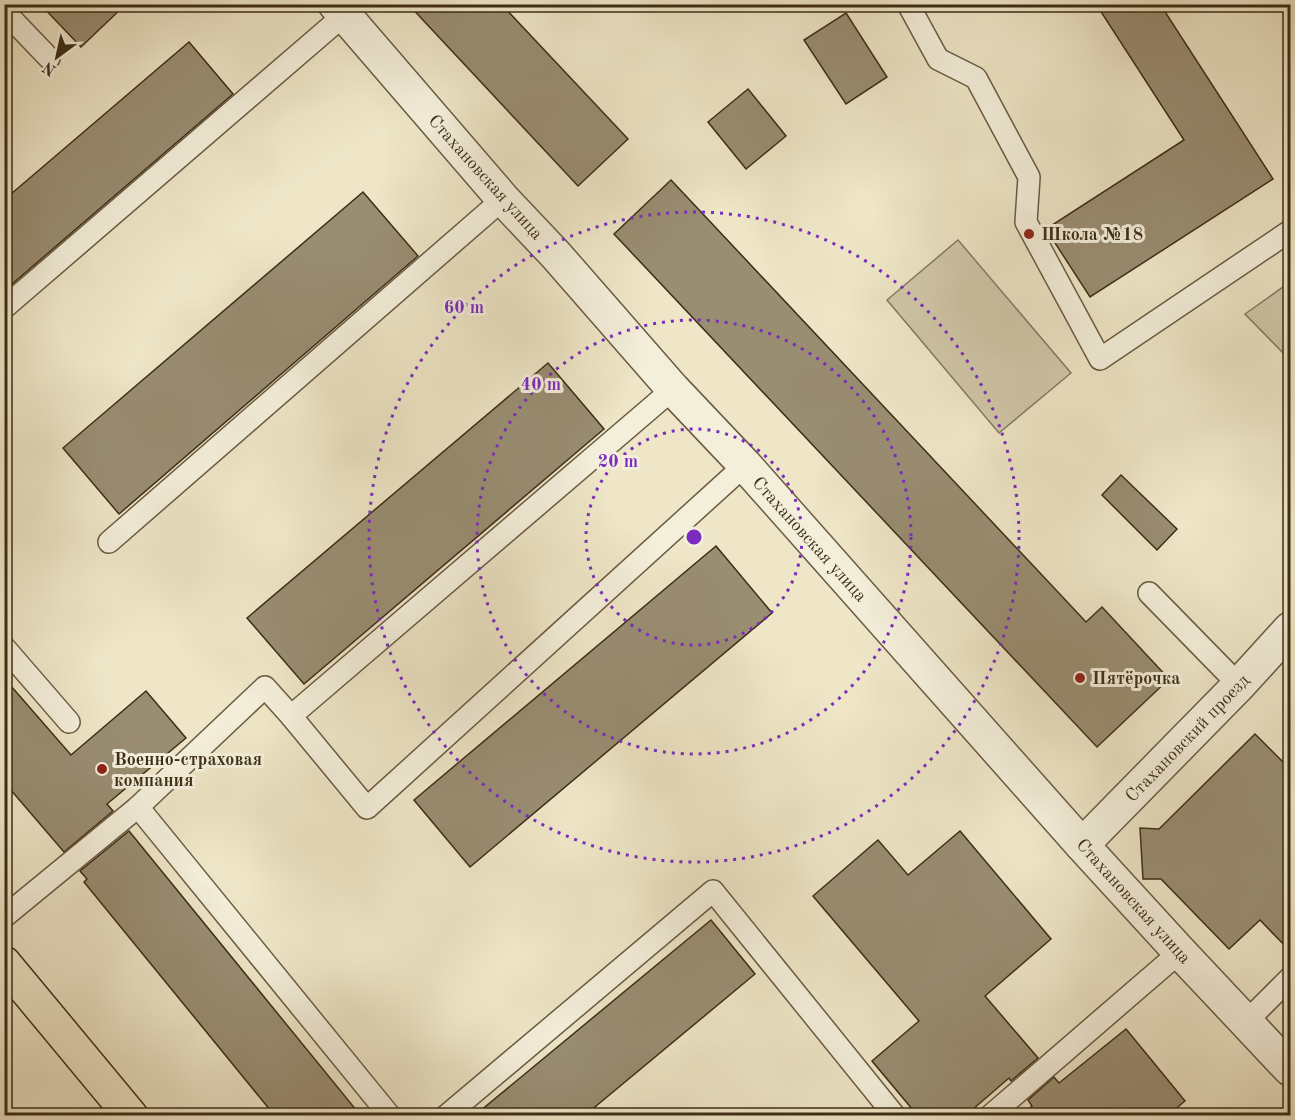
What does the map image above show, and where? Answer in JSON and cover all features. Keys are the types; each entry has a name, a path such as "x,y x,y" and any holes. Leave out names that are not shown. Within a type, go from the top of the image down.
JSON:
{"main road":[{"path":"4,963 131,1116"}],"street":[{"name":"Стахановская улица","path":"339,10 503,199 745,465 1082,845 1290,1069"},
{"name":"Стахановский проезд","path":"1082,845 1239,685 1290,629"}],"lane":[{"path":"908,4 938,59 976,78 1029,177 1026,222 1100,359 1290,231"},
{"path":"4,308 339,10"},
{"path":"4,11 49,58"},
{"path":"109,542 503,199"},
{"path":"291,716 674,389"},
{"path":"4,917 138,807 265,687 367,808 745,465"},
{"path":"1149,593 1239,685"},
{"path":"4,647 69,722"},
{"path":"138,807 390,1116"},
{"path":"446,1116 713,891 895,1116"},
{"path":"990,1116 1180,952"},
{"path":"1246,1022 1290,978"}],"shaded area":[{"path":"958,240 1071,373 999,433 887,300"},
{"path":"1290,282 1290,360 1245,314"}],"building":[{"path":"40,4 126,4 81,47"},
{"path":"408,4 501,4 628,139 578,186"},
{"path":"1096,4 1160,4 1273,179 1090,297 1046,229 1184,140"},
{"path":"846,13 887,77 846,104 804,40"},
{"path":"189,42 233,94 4,291 4,200"},
{"path":"748,89 786,136 746,169 708,122"},
{"path":"671,180 1086,622 1102,607 1169,679 1097,747 614,234"},
{"path":"363,192 418,256 119,514 63,448"},
{"path":"548,363 604,429 304,684 247,618"},
{"path":"1121,475 1177,529 1157,550 1102,495"},
{"path":"716,546 772,613 470,867 414,800"},
{"name":"Военно-страховая компания","path":"4,678 71,755 146,691 186,738 107,804 113,811 64,852 4,782"},
{"path":"1255,734 1290,769 1290,951 1260,920 1229,949 1161,879 1143,879 1140,828 1159,829"},
{"path":"129,831 361,1116 275,1116 84,882 87,879 80,871"},
{"path":"960,831 1051,939 985,996 1038,1058 1011,1081 1009,1078 965,1116 918,1116 872,1061 919,1021 813,896 878,840 908,875"},
{"path":"711,920 755,974 584,1116 474,1116"},
{"path":"1126,1029 1185,1101 1167,1116 1020,1116 1032,1106 1028,1100 1054,1077 1059,1083"}],"place":[{"name":"Школа №18","path":"1029,234"},
{"name":"Пятёрочка","path":"1080,678"},
{"name":"Военно-страховая компания","path":"102,769"}]}
